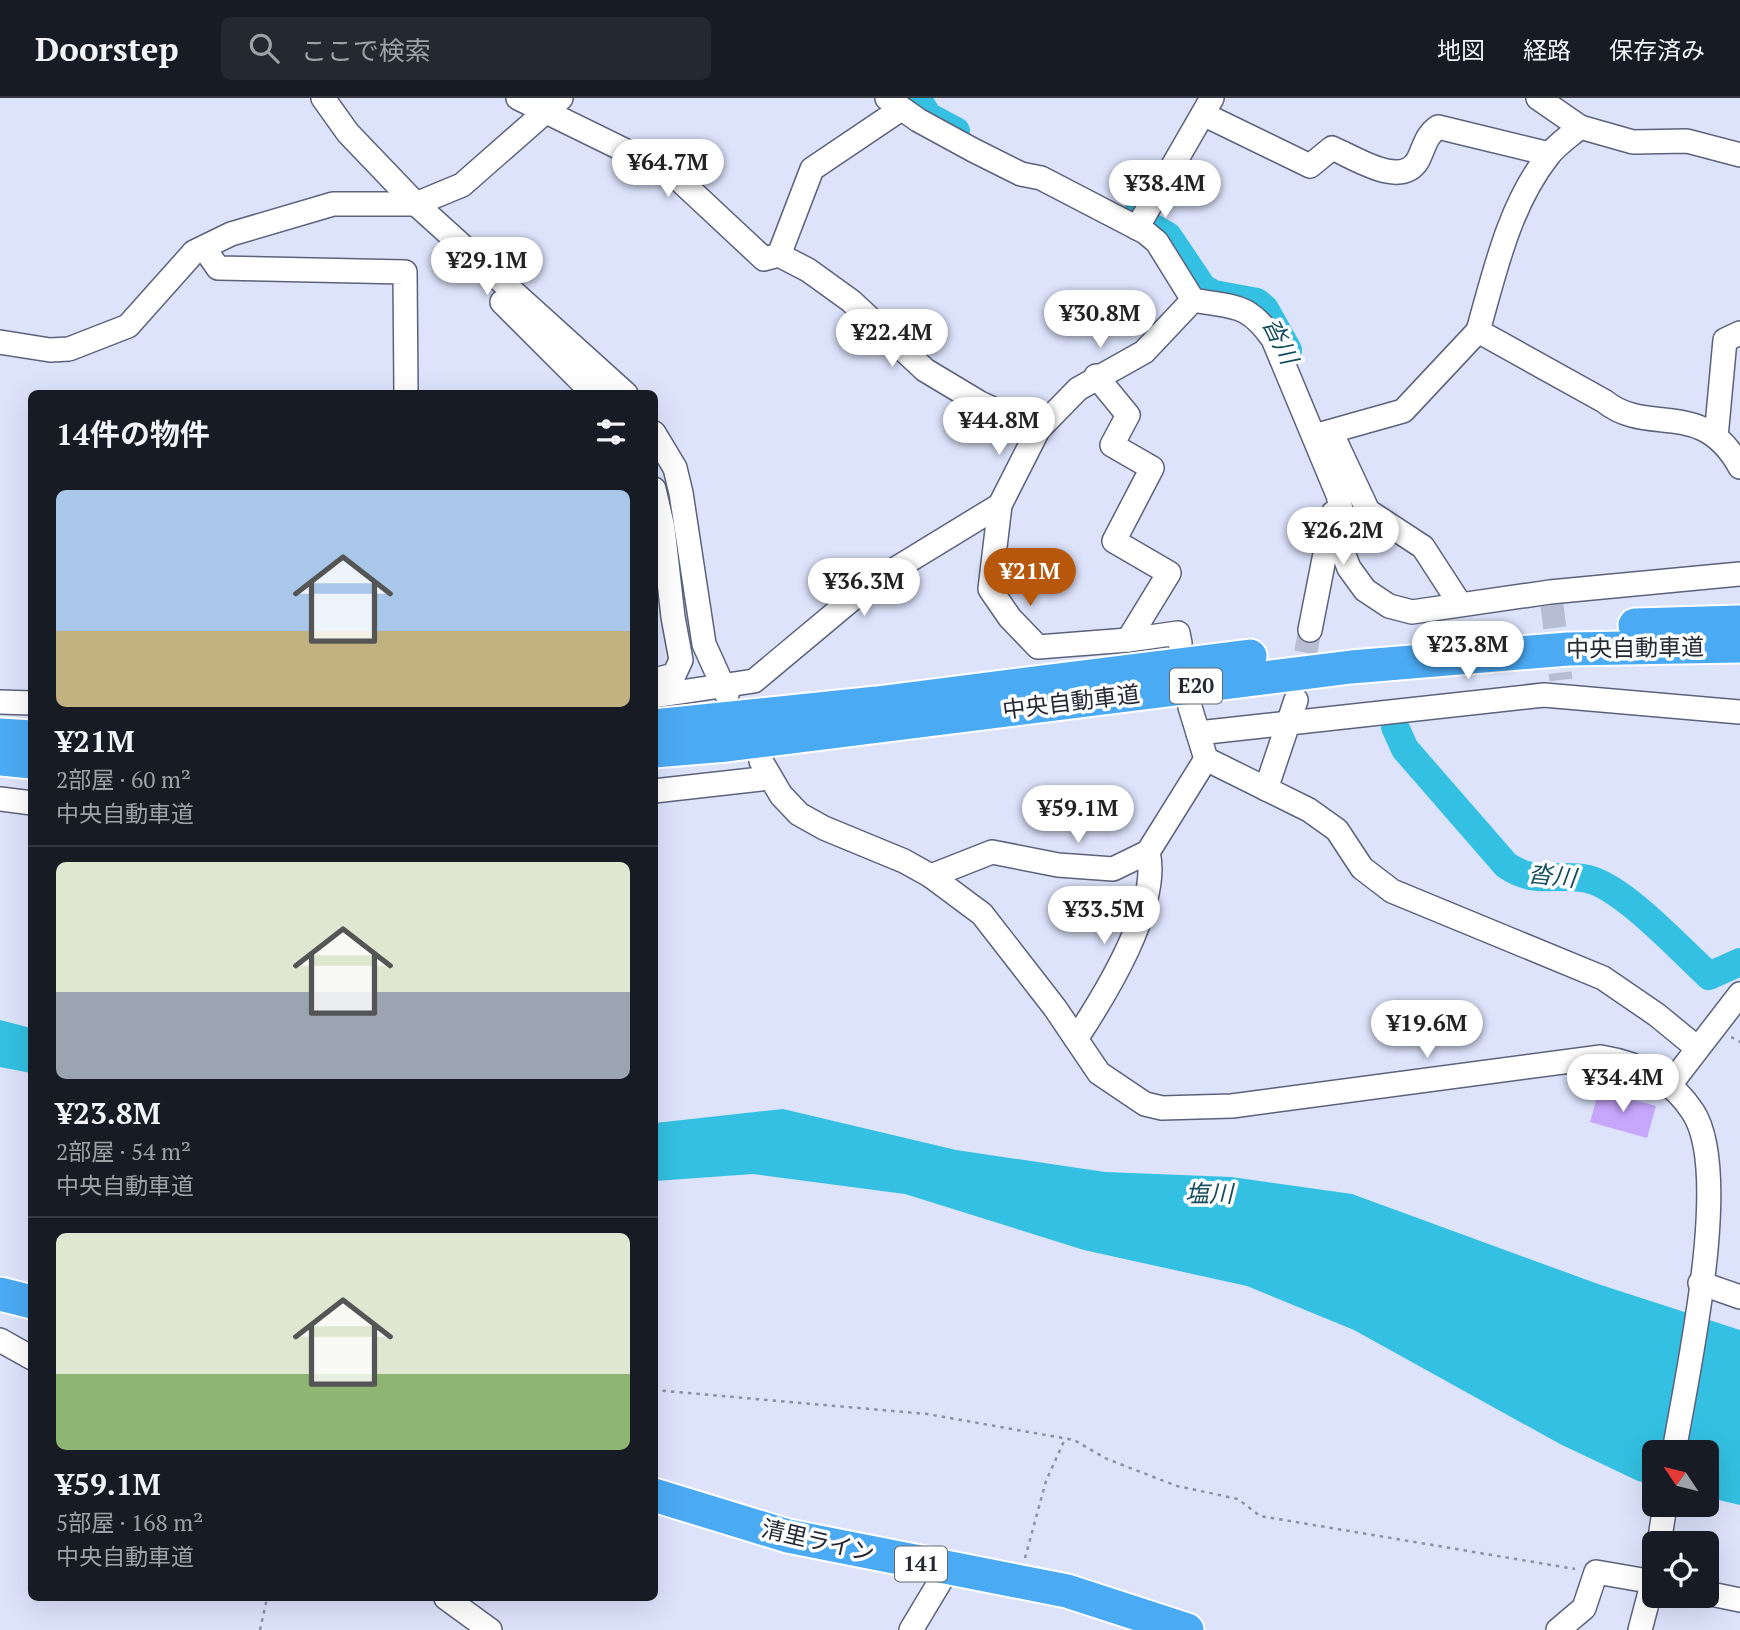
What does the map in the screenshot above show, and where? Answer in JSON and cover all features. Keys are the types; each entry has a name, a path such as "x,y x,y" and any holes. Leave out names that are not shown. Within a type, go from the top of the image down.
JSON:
{"highway":[{"name":"中央自動車道","path":"658,726 877,703 1346,644 1560,627 1740,622"},
{"name":"中央自動車道","path":"658,751 765,741 1350,667 1568,649 1740,646"},
{"path":"0,735 28,737"},
{"path":"0,760 28,762"},
{"path":"0,1294 28,1301"},
{"name":"清里ライン","path":"658,1496 788,1536 947,1570 1067,1591 1187,1630"}],"street":[{"path":"323,98 348,134 416,204 622,390"},
{"path":"504,98 512,117 510,142"},
{"path":"518,98 553,105 673,174 764,259 779,255 808,270 851,301 925,370 980,403 1038,430"},
{"path":"1538,98 1580,127 1633,142 1687,141 1740,155"},
{"path":"779,255 812,169 894,103 973,150 1021,174 1041,178 1137,228 1157,242 1193,300 1246,309 1256,317 1273,339 1323,434 1339,480 1343,519 1342,550 1349,568 1365,590 1389,606 1412,612 1460,604 1551,599 1740,574"},
{"path":"1137,228 1208,103 1310,166 1332,148 1395,175 1406,173 1416,163 1430,132 1438,127 1549,153"},
{"path":"0,342 50,350 69,349 128,326 194,252 231,234 333,204 416,204 463,185 553,105"},
{"path":"1323,434 1403,411 1478,331 1501,248 1528,185 1549,153 1580,127"},
{"path":"204,248 218,268 405,272 406,390"},
{"path":"499,279 499,298 590,390"},
{"path":"1180,643 1178,633 1128,640 1038,646 1029,640 990,589 1000,505 1038,430 1078,389 1096,376 1144,352 1193,300"},
{"path":"1478,331 1604,401 1618,413 1696,425 1716,437 1738,461"},
{"path":"1716,437 1725,341 1740,334"},
{"path":"1096,376 1128,415 1112,445 1152,467 1114,541 1169,573 1128,640"},
{"path":"658,440 675,468 704,644 725,692"},
{"path":"1339,480 1368,511 1423,547 1460,604"},
{"path":"1310,630 1339,480"},
{"path":"658,695 725,692 754,681 869,585 1000,505"},
{"path":"658,506 681,660 674,675 658,679"},
{"path":"1198,733 1544,695 1562,688 1740,712"},
{"path":"1266,789 1296,700"},
{"path":"0,702 28,703"},
{"path":"1190,707 1206,759 1309,810 1337,831 1362,868 1392,891 1603,978 1657,1015 1696,1047"},
{"path":"931,876 992,852 1058,865 1113,869 1147,852 1206,759"},
{"path":"658,791 765,770 799,814 931,876 982,914 1099,1073 1145,1104 1162,1108 1232,1106 1354,1092 1601,1057 1648,1070 1669,1086 1694,1113 1703,1135 1708,1164 1710,1209 1676,1440"},
{"path":"0,800 28,803"},
{"path":"1076,1039 1098,1005 1135,933 1151,867 1147,852"},
{"path":"1669,1086 1696,1047 1740,994"},
{"path":"1700,1288 1740,1297"},
{"path":"0,1340 28,1356"},
{"path":"911,1630 947,1570"},
{"path":"1558,1630 1584,1608 1596,1573 1642,1579"},
{"path":"1719,1596 1740,1600"},
{"path":"450,1601 490,1630"},
{"path":"1640,1630 1646,1608"}],"path":[{"path":"658,1391 927,1414 1065,1438 1074,1440 1107,1459 1177,1486 1238,1499 1260,1516 1596,1573"},
{"path":"1019,1583 1046,1481 1065,1438"},
{"path":"260,1630 266,1601"}],"water":[{"path":"0,1020 28,1027 28,1072 0,1067"},
{"name":"塩川","path":"783,1109 956,1150 1105,1172 1231,1177 1352,1194 1598,1284 1740,1330 1740,1505 1719,1500 1719,1440 1642,1440 1642,1482 1638,1481 1560,1444 1354,1330 1247,1286 1084,1250 905,1194 753,1174 658,1181 658,1123"}],"building":[{"path":"1599,1090 1656,1106 1647,1138 1590,1122"}],"waterway":[{"name":"沓川","path":"917,98 928,116 956,131"},
{"name":"沓川","path":"1134,217 1168,236 1203,288 1214,294 1257,302 1265,309 1288,350"},
{"name":"沓川","path":"1395,727 1405,749 1506,865 1537,877 1577,877 1602,884 1634,906 1709,976 1740,962"}],"tunnel":[{"path":"1552,605 1561,680"},
{"path":"1299,686 1310,630"}]}
